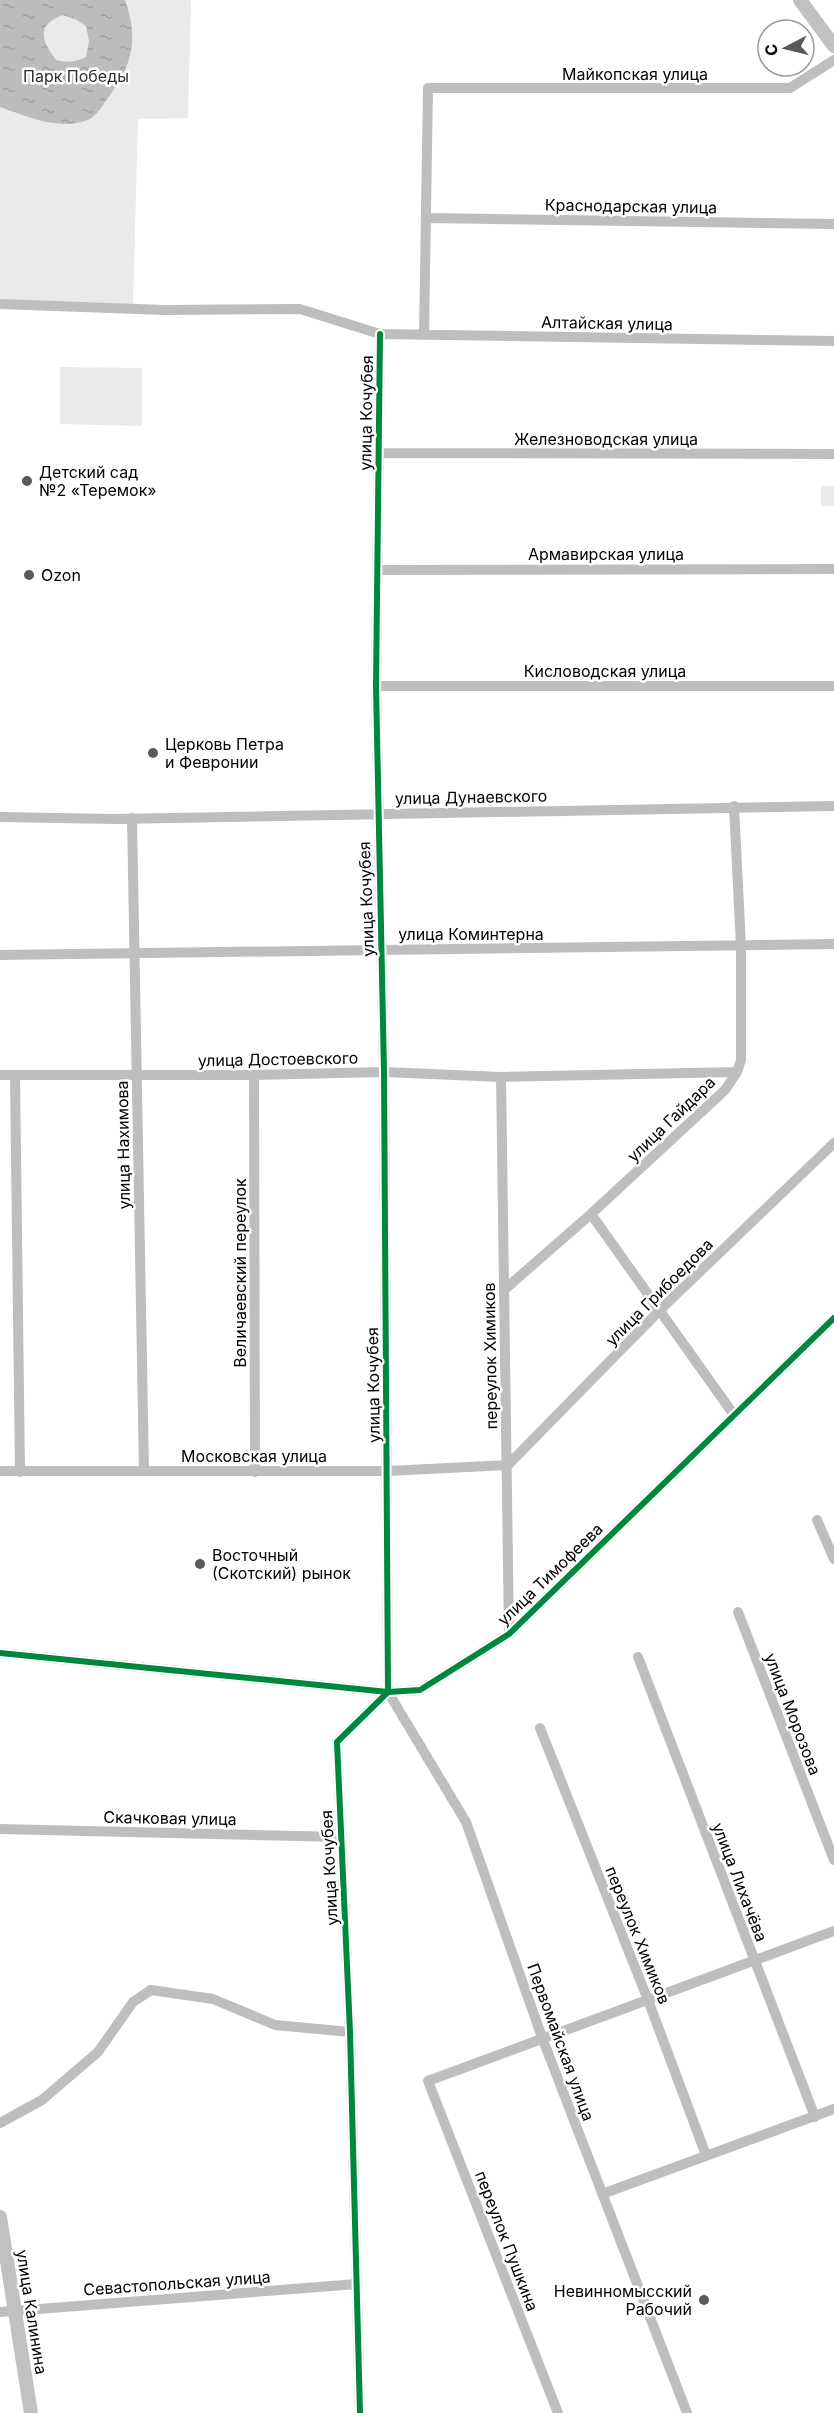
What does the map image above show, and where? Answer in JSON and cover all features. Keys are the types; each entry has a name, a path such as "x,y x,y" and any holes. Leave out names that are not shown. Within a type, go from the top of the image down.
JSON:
{"main road":[{"path":"800,0 834,46"},
{"name":"улица Калинина","path":"0,2217 31,2413"}],"street":[{"name":"Майкопская улица","path":"427,218 428,88 790,88 834,60"},
{"name":"Краснодарская улица","path":"427,218 834,224"},
{"path":"424,335 427,218"},
{"name":"Алтайская улица","path":"0,304 135,310 300,309 380,334 834,341"},
{"name":"улица Кочубея","path":"360,2413 350,2032 337,1742 388,1692 384,1072 376,686 380,334"},
{"name":"Железноводская улица","path":"379,453 834,454"},
{"name":"Армавирская улица","path":"378,570 834,569"},
{"name":"Кисловодская улица","path":"376,686 834,686"},
{"name":"улица Гайдара","path":"504,1290 591,1214 725,1090 737,1072 741,1060 741,946 734,806"},
{"name":"улица Дунаевского","path":"0,817 132,818 834,806"},
{"name":"улица Нахимова","path":"132,818 144,1471"},
{"name":"улица Коминтерна","path":"0,955 834,944"},
{"name":"улица Достоевского","path":"0,1075 254,1075 384,1072 501,1077 737,1072"},
{"path":"15,1075 20,1472"},
{"name":"Величаевский переулок","path":"254,1075 255,1472"},
{"name":"переулок Химиков","path":"501,1077 509,1634"},
{"name":"улица Грибоедова","path":"508,1465 660,1310 834,1143"},
{"path":"591,1214 734,1415"},
{"name":"улица Тимофеева","path":"0,1653 388,1692 420,1690 509,1634 834,1318"},
{"name":"Московская улица","path":"0,1471 388,1471 508,1465"},
{"path":"817,1520 834,1559"},
{"name":"улица Морозова","path":"738,1612 834,1860"},
{"name":"улица Лихачёва","path":"638,1657 815,2117"},
{"name":"Первомайская улица","path":"388,1692 466,1822 543,2040 687,2413"},
{"name":"переулок Химиков","path":"540,1728 706,2155"},
{"name":"Скачковая улица","path":"0,1829 340,1837"},
{"path":"543,2040 834,1931"},
{"path":"0,2123 42,2100 98,2052 133,2002 151,1990 213,1999 276,2025 350,2032"},
{"name":"переулок Пушкина","path":"543,2040 428,2081 558,2413"},
{"path":"602,2194 834,2109"},
{"name":"Севастопольская улица","path":"0,2312 357,2284"}],"green space":[{"name":"Парк Победы","path":"0,0 191,0 188,118 138,119 133,307 0,303"},
{"path":"60,367 142,368 142,426 60,424"},
{"path":"821,486 834,486 834,506 821,506"}],"water":[{"path":"0,0 125,0 132,29 127,66 114,90 94,116 74,123 53,123 0,107","holes":["63,15 86,26 89,41 86,57 71,62 56,60 47,46 45,29 54,19"]}],"cycle path":[{"path":"360,2413 350,2032 337,1742 388,1692 384,1072 376,686 380,334"},
{"path":"0,1653 388,1692 420,1690 509,1634 834,1318"}],"place":[{"name":"Детский сад №2 «Теремок»","path":"27,481"},
{"name":"Ozon","path":"29,575"},
{"name":"Церковь Петра и Февронии","path":"153,753"},
{"name":"Восточный (Скотский) рынок","path":"200,1564"},
{"name":"Невинномысский Рабочий","path":"704,2300"}]}
